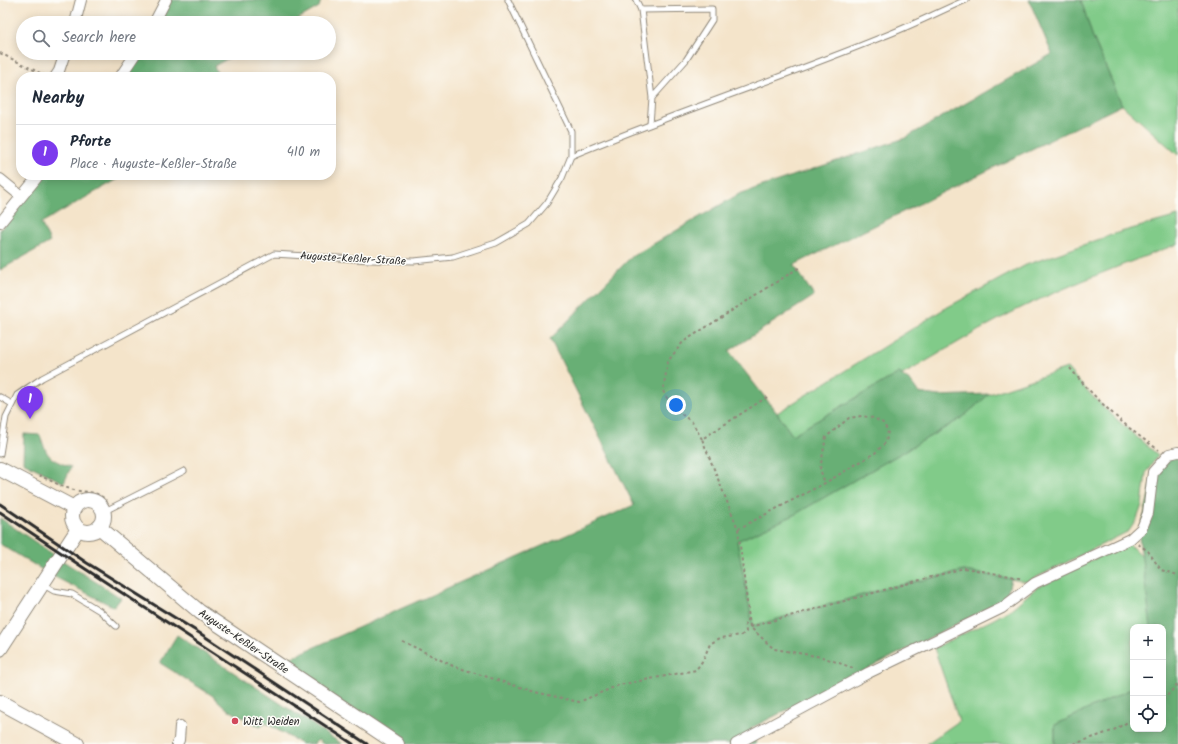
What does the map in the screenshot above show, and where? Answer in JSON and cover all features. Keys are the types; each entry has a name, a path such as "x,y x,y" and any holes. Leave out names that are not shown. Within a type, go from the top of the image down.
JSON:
{"street":[{"path":"77,16 81,0"},
{"path":"158,16 166,0"},
{"path":"58,72 63,60"},
{"path":"123,72 131,60"},
{"path":"0,179 21,196"},
{"path":"0,223 35,180"},
{"path":"736,744 868,673 1002,608 1036,583 1130,539 1142,528 1148,514 1153,472 1169,454 1178,452"},
{"path":"0,469 74,508"},
{"path":"88,500 106,510 99,527 92,532 78,529 72,521 74,508 79,503 88,500"},
{"name":"Auguste-Keßler-Straße","path":"99,527 200,612 397,744"},
{"path":"0,649 78,529"},
{"path":"0,702 78,744"},
{"path":"177,744 179,740 180,726"}],"lane":[{"name":"Auguste-Keßler-Straße","path":"0,454 2,428 17,395 42,378 274,254 414,261 453,256 496,243 529,224 547,204 562,178 571,156 571,131 508,0"},
{"path":"636,0 641,10 652,98 650,124"},
{"path":"571,156 650,124 780,77 884,36 966,0"},
{"path":"641,10 712,9 712,20 686,60 652,98"},
{"path":"0,397 12,404"},
{"path":"106,510 184,471"},
{"path":"42,584 54,591 72,594 100,611 116,626"}],"path":[{"path":"0,53 38,72"},
{"path":"800,267 683,342 668,361 663,392 672,407 692,422 702,439 738,529 750,627 774,649 822,657 868,673"},
{"path":"1070,368 1089,391 1146,442 1168,456"},
{"path":"702,439 767,397"},
{"path":"738,529 825,483 875,453 886,442 888,431 884,423 874,418 862,416 848,418 826,437 820,469 825,483"},
{"path":"33,472 73,490 90,492 102,496 107,501 106,510"},
{"path":"1130,539 1148,551 1161,570 1178,575"},
{"path":"750,627 964,568 1010,576 1036,583"},
{"path":"402,641 453,666 535,692 579,702 619,685 696,670 703,660 710,644 720,638 742,635 746,632 745,623 749,617"},
{"path":"1166,697 1178,684"},
{"path":"1074,744 1112,731 1130,721"}],"green space":[{"path":"171,0 321,0 319,7 303,16 162,16"},
{"path":"1029,0 1081,0 1092,35 1122,105 794,265 814,296 729,351 792,435 899,373 911,382 919,393 938,396 989,394 962,418 792,516 737,541 753,626 887,588 964,571 1011,579 1006,599 751,728 756,744 405,744 354,713 281,662 634,505 550,339 631,257 739,194 905,138 1052,54"},
{"path":"1081,0 1178,0 1178,155 1122,105 1092,35"},
{"path":"136,60 225,60 214,66 217,72 128,72"},
{"path":"41,180 116,180 41,223 50,242 0,270 0,230"},
{"path":"1178,216 1178,244 1139,258 1025,306 902,375 899,373 792,435 777,413 944,309 1026,265 1117,233"},
{"path":"1067,368 1099,403 1158,455 1146,473 1142,505 1137,519 1129,531 1027,582 964,571 887,588 753,626 737,541 792,516 962,418 989,394"},
{"path":"24,434 40,435 47,453 58,462 71,467 64,483 23,462"},
{"path":"1178,453 1178,744 1055,744 1055,725 1130,689 1130,732 1166,732 1166,624 1151,624 1139,537 1154,473"},
{"path":"0,518 121,598 114,607 51,575 0,544"},
{"path":"1128,543 1142,557 1151,624 1130,624 1130,689 1055,725 1055,744 926,744 959,721 934,648 994,619 1011,609 1036,588 1057,576"},
{"path":"177,635 342,744 323,744 318,740 314,744 301,744 266,723 260,727 227,709 213,696 160,663"}],"railway":[{"path":"0,504 87,563 201,634 367,744"},
{"path":"0,512 353,744"}],"place":[{"name":"Pforte","path":"30,419"},
{"name":"Witt Weiden","path":"235,721"}]}
